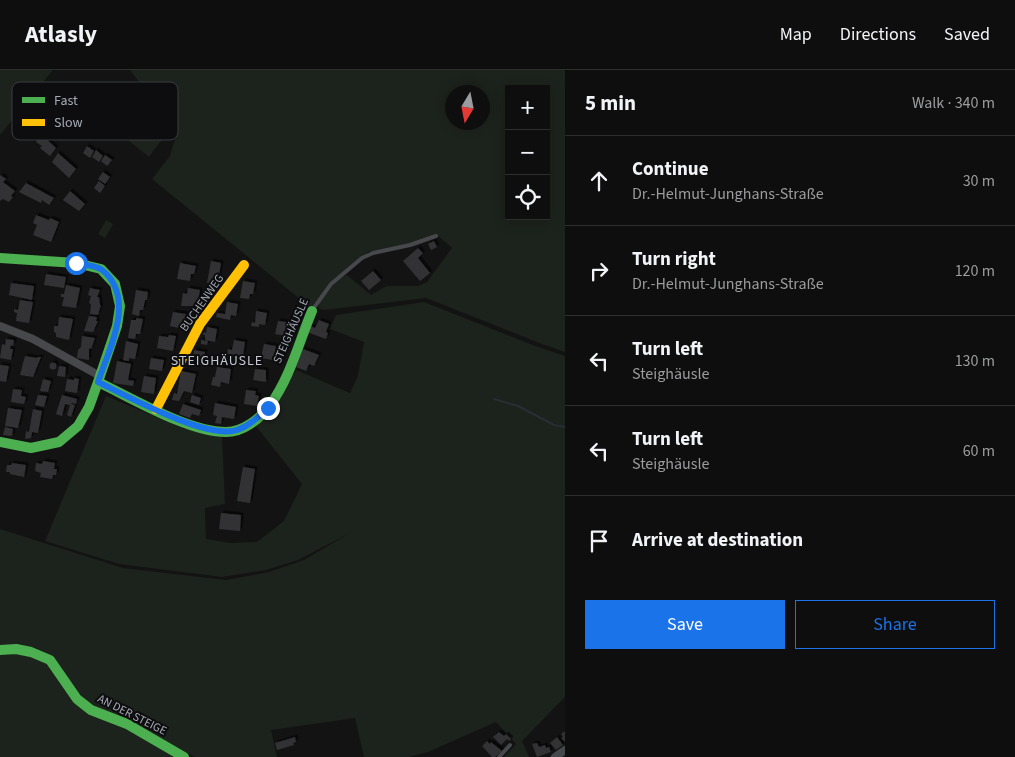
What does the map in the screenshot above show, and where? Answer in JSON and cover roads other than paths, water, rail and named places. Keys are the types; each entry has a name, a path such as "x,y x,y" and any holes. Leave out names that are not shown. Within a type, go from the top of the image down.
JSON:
{"street":[{"path":"0,258 76,263 101,269 115,284 120,306 117,326 99,379 89,407 78,426 60,442 31,448 0,442"},
{"name":"BUCHENWEG","path":"156,409 200,324 244,265"},
{"name":"STEIGHÄUSLE","path":"99,379 189,424 226,432 237,430 256,420 273,400 312,311"},
{"path":"0,326 33,339 99,379"},
{"name":"AN DER STEIGE","path":"0,650 16,649 31,652 50,660 77,699 91,710 127,724 184,757"},
{"path":"555,757 565,750"}],"lane":[{"name":"STEIGHÄUSLE","path":"312,311 331,284 362,258 373,252 410,245 436,236"},
{"path":"499,757 510,745"}],"waterway":[{"path":"494,399 518,406 554,425 565,427"}],"district":[{"name":"STEIGHÄUSLE","path":"217,361"}]}
